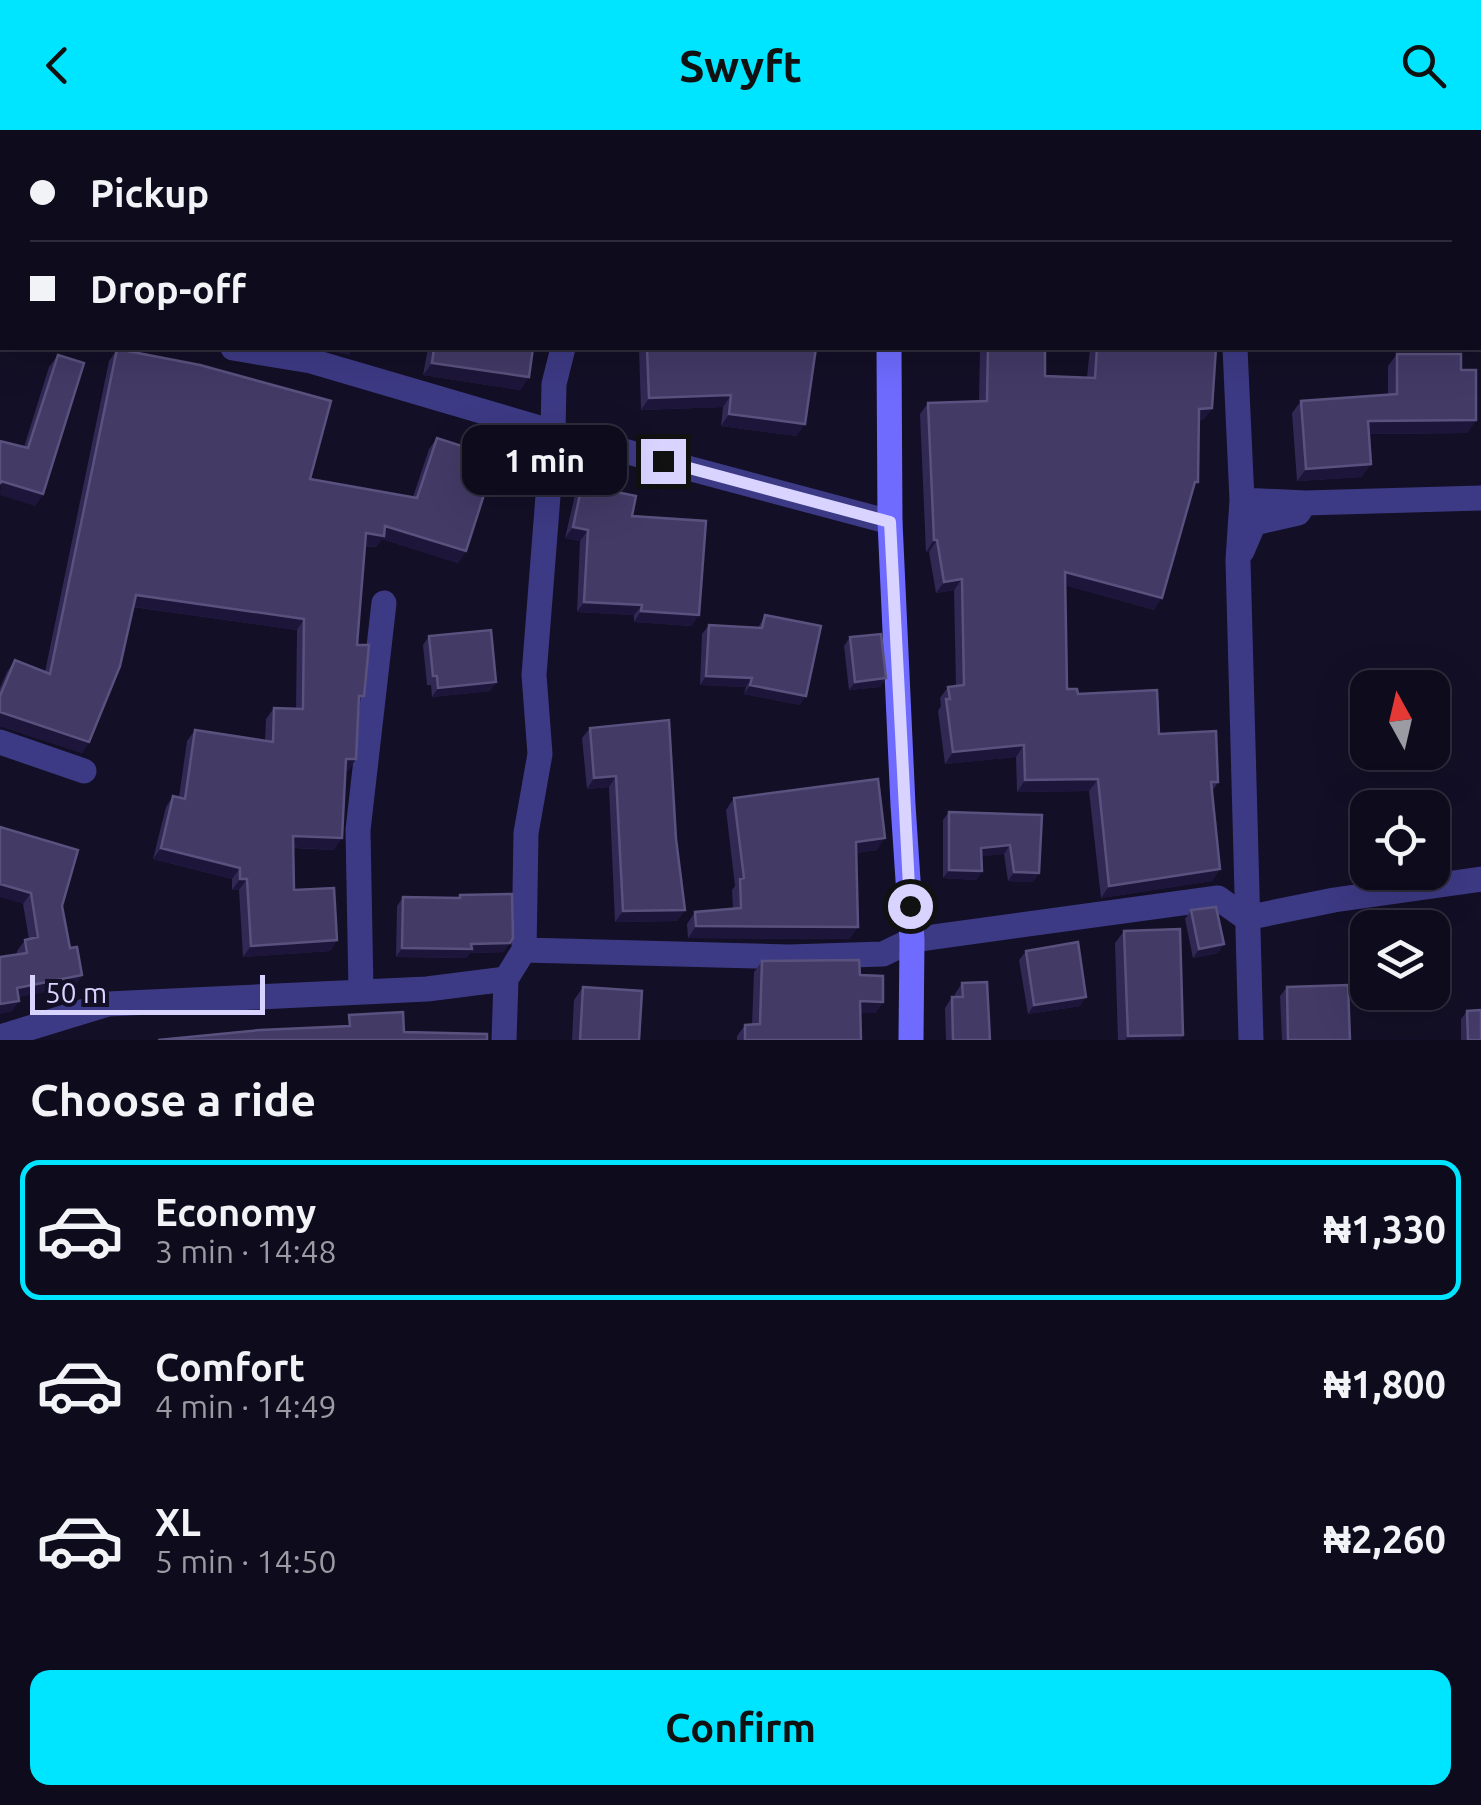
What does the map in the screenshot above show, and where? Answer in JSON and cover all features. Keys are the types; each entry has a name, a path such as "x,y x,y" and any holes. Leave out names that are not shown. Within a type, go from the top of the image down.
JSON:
{"street":[{"path":"244,350 311,361 554,432 890,522"},
{"path":"504,1040 506,979 524,950 526,833 540,754 534,675 554,432 554,384 562,350"},
{"path":"890,350 890,522 912,940 911,1040"},
{"path":"1234,350 1242,500 1238,560 1251,1040"},
{"path":"1242,500 1305,503 1481,498"},
{"path":"1238,560 1254,524 1298,513 1305,503"},
{"path":"361,991 358,830 384,603"},
{"path":"0,742 84,771"},
{"path":"524,950 789,958 883,954 912,940 1218,898 1246,918 1481,878"},
{"path":"0,1037 108,1004 427,989 506,979"}],"building":[{"path":"117,350 200,365 331,401 310,479 417,498 437,438 496,457 466,551 385,526 384,536 366,533 357,645 369,645 364,696 359,696 356,759 346,759 342,838 293,836 294,890 334,888 337,940 251,946 247,879 240,879 240,868 161,848 173,796 185,799 195,730 273,742 274,708 303,709 304,619 136,595 120,666 89,742 0,712 0,696 15,660 50,674"},
{"path":"434,350 533,350 529,377 432,363"},
{"path":"647,350 816,350 805,424 729,414 731,395 649,398"},
{"path":"988,350 1045,350 1045,376 1095,378 1097,350 1216,350 1212,408 1199,409 1198,482 1162,598 1065,572 1067,689 1077,689 1078,694 1157,690 1159,734 1216,731 1218,782 1211,782 1220,869 1109,886 1098,779 1025,780 1024,745 953,752 946,699 950,699 948,687 964,685 962,579 944,582 934,540 928,403 987,401"},
{"path":"1397,354 1461,354 1461,370 1476,370 1476,420 1368,421 1371,464 1306,469 1301,401 1397,394"},
{"path":"58,355 84,363 43,494 1,481 0,484 0,441 28,448"},
{"path":"582,485 636,496 632,516 706,521 699,615 641,611 642,605 584,602 588,530 573,527"},
{"path":"765,615 821,626 806,696 750,685 752,678 706,676 709,625 762,628"},
{"path":"491,630 496,682 438,688 429,636"},
{"path":"881,634 886,678 855,682 850,637"},
{"path":"669,720 676,839 685,910 623,911 616,776 594,778 590,728"},
{"path":"878,779 885,838 856,842 858,927 696,926 695,912 741,908 740,879 744,878 734,798"},
{"path":"949,812 1042,815 1039,873 1014,872 1010,845 981,848 982,871 949,870"},
{"path":"0,827 78,850 62,906 70,948 77,947 82,975 17,988 19,1001 0,1004 0,957 27,953 25,940 38,937 31,893 0,884"},
{"path":"512,894 510,943 471,944 472,949 402,948 403,897"},
{"path":"1216,907 1224,944 1199,949 1191,910"},
{"path":"1180,929 1183,1035 1128,1036 1124,931"},
{"path":"1078,942 1086,997 1034,1005 1026,951"},
{"path":"859,960 860,975 883,976 883,1002 860,1001 861,1040 745,1040 745,1025 760,1024 762,961"},
{"path":"987,982 990,1040 953,1040 952,997 963,997 962,983"},
{"path":"1348,985 1350,1040 1288,1040 1287,987"},
{"path":"583,987 642,991 639,1040 580,1040"},
{"path":"1481,1010 1481,1040 1468,1040 1467,1011"},
{"path":"403,1012 404,1032 487,1034 487,1040 158,1040 350,1026 349,1015"}],"route":[{"path":"663,461 890,522 910,906"}]}
